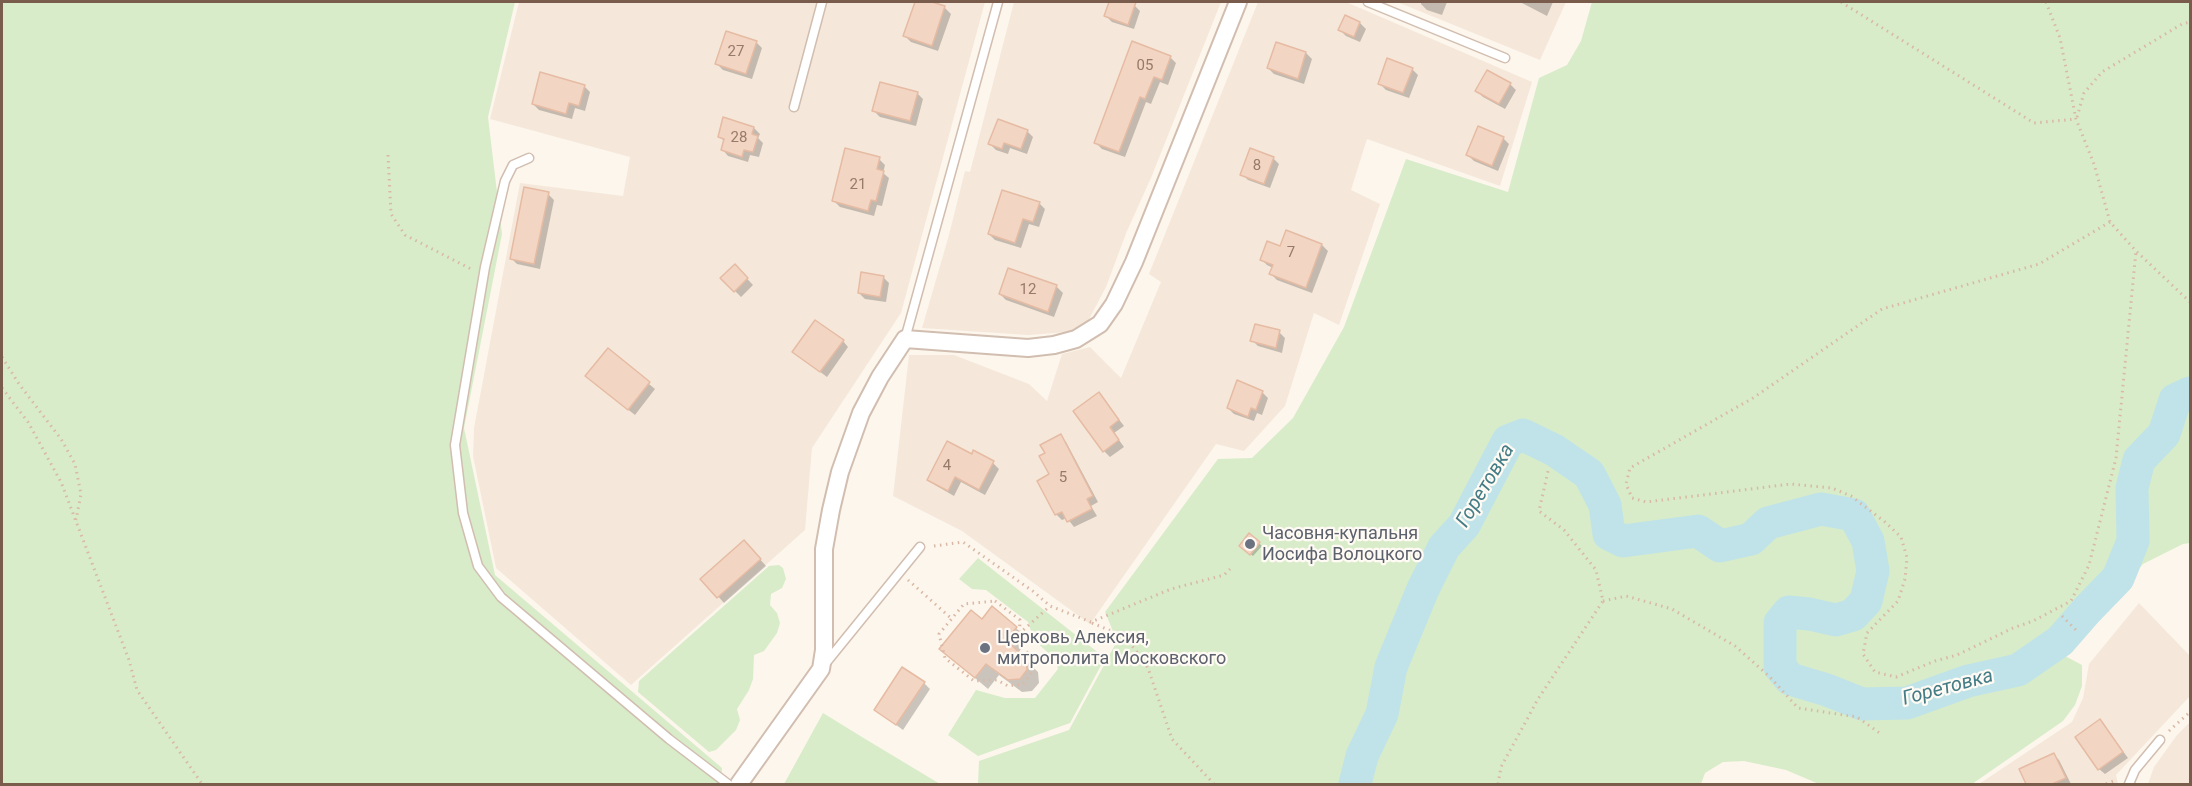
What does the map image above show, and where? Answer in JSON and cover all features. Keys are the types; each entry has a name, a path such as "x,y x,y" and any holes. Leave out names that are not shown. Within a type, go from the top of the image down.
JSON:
{"street":[{"path":"739,784 821,669 824,650 824,549 840,472 861,413 880,377 905,339 1028,348 1054,345 1076,339 1100,324 1114,304 1134,262 1238,2"}],"lane":[{"path":"794,107 822,2"},
{"path":"905,339 998,2"},
{"path":"1368,2 1505,58"},
{"path":"529,158 513,165 505,181 484,276 455,445 463,513 478,566 501,597 669,739 728,784"},
{"path":"821,669 920,547"},
{"path":"2129,784 2135,770 2160,740"}],"path":[{"path":"1841,2 2034,123 2076,118"},
{"path":"2046,2 2060,38 2076,118 2094,164 2110,222 2136,252 2190,302"},
{"path":"2076,118 2084,93 2102,72 2182,24 2190,22"},
{"path":"388,155 391,214 405,235 484,276"},
{"path":"2110,222 2039,264 1882,309 1753,398 1630,468 1626,484 1632,498 1646,502 1791,484 1832,488 1851,496 1901,537 1907,558 1905,579 1898,600 1867,633 1863,654 1875,672 1896,677 1935,661 1957,655 2033,621 2071,602 2090,565 2116,458 2136,252"},
{"path":"2,357 19,384 61,439 75,464 81,494 75,520"},
{"path":"2,388 28,422 61,482 129,660 137,690 202,784"},
{"path":"1549,467 1539,511 1564,530 1596,570 1603,601"},
{"path":"920,547 963,542 1050,606 1124,636 1148,668 1172,739 1214,784"},
{"path":"1091,622 1171,588 1224,575 1230,568"},
{"path":"921,592 952,619"},
{"path":"1498,784 1501,766 1538,699 1603,601 1626,596 1672,609 1735,646 1770,677 1798,708 1857,717 1881,734"},
{"path":"995,602 1020,620 1019,644 1032,656 1033,671 1023,684 1008,686 996,680 974,681 945,658 939,634 952,619 964,604 995,602"},
{"path":"1019,634 1050,606"},
{"path":"2062,616 2079,633"},
{"path":"2160,740 2190,712"}],"shaded area":[{"path":"519,2 985,2 901,313 812,448 805,530 631,685 496,568 473,456 474,428 520,183 623,196 630,157 490,119"},
{"path":"1014,2 1221,2 1106,287 1088,321 1068,332 1028,335 922,328 965,171 970,172"},
{"path":"1258,2 1346,2 1532,82 1500,186 1367,139 1351,190 1380,204 1339,325 1314,313 1285,406 1244,451 1216,444 1090,624 962,531 893,496 909,355 954,355 1029,384 1047,401 1062,354 1090,347 1121,378 1161,282 1149,274"},
{"path":"1397,2 1566,2 1540,60"},
{"path":"2139,603 2190,656 2190,696 2116,775 2118,784 1979,784 2072,722 2083,698 2089,664"},
{"path":"2190,722 2190,784 2148,784 2154,767 2177,735"}],"green space":[{"path":"2,2 515,2 488,117 502,234 464,428 495,575 722,768 721,784 2,784"},
{"path":"1592,2 2190,2 2190,543 2183,544 2143,564 2065,656 2082,665 2082,686 2075,705 2063,721 1972,784 1819,784 1786,770 1744,761 1723,762 1705,773 1701,784 978,784 979,761 1069,730 1117,641 1105,612 1218,459 1252,458 1293,418 1344,327 1406,159 1508,192 1539,78 1567,65 1581,41"},
{"path":"978,558 1105,658 1070,723 978,756 948,735 976,690 1005,698 1035,698 1058,669 1055,659 1034,640 1028,622 986,590 972,589 959,579"},
{"path":"779,565 783,568 786,579 782,588 771,594 770,605 777,613 780,623 777,633 764,651 754,655 753,679 737,709 740,720 736,730 716,750 709,752 638,692 639,681 769,566"},
{"path":"823,713 862,737 940,784 784,784"}],"building":[{"path":"915,2 932,2 945,6 932,46 903,36"},
{"path":"1109,2 1136,2 1128,25 1104,16"},
{"path":"1345,15 1360,22 1354,37 1338,30"},
{"path":"726,31 757,41 746,74 715,64"},
{"path":"1132,41 1171,56 1162,80 1154,77 1145,99 1140,97 1119,152 1094,143"},
{"path":"1276,42 1306,52 1298,79 1267,68"},
{"path":"1387,58 1413,68 1403,93 1378,84"},
{"path":"1487,70 1511,83 1499,104 1475,91"},
{"path":"540,72 585,85 579,106 569,103 566,114 532,104"},
{"path":"880,82 918,92 910,121 872,111"},
{"path":"723,117 754,127 752,134 758,136 753,152 744,150 742,157 721,150 724,139 718,137"},
{"path":"998,119 1028,130 1021,149 1004,143 1002,149 988,144"},
{"path":"1478,126 1504,137 1492,166 1466,155"},
{"path":"845,148 880,157 877,169 884,171 876,201 871,200 868,211 832,201"},
{"path":"1250,148 1274,157 1264,184 1240,175"},
{"path":"524,187 549,192 534,264 510,259"},
{"path":"1002,190 1040,202 1033,222 1023,219 1015,243 988,234"},
{"path":"1286,230 1322,244 1306,288 1269,274 1273,265 1260,260 1267,241 1280,246"},
{"path":"735,264 748,278 734,292 720,278"},
{"path":"1008,268 1057,285 1048,312 999,294"},
{"path":"861,272 884,276 880,297 858,293"},
{"path":"815,320 844,340 820,372 792,352"},
{"path":"1255,324 1280,330 1276,348 1250,341"},
{"path":"608,348 650,382 628,410 585,376"},
{"path":"1237,380 1263,391 1256,410 1251,408 1248,417 1227,408"},
{"path":"1099,392 1119,420 1110,427 1119,440 1103,452 1073,411"},
{"path":"1061,434 1093,496 1087,499 1092,509 1067,522 1062,512 1055,515 1037,481 1049,474 1039,456 1045,453 1040,445"},
{"path":"947,441 972,454 973,450 994,461 979,490 955,477 948,491 927,480"},
{"name":"Часовня-купальня Иосифа Волоцкого","path":"1249,533 1260,542 1250,555 1239,546"},
{"path":"744,540 761,559 717,598 700,579"},
{"name":"Церковь Алексия, митрополита Московского","path":"992,606 1017,627 1006,640 1026,659 1027,670 1020,679 1008,680 986,664 975,678 939,649 971,610 982,619"},
{"path":"902,667 925,682 896,725 874,710"},
{"path":"2100,719 2123,752 2098,770 2075,737"},
{"path":"2054,753 2066,778 2052,784 2026,784 2019,769"}],"waterway":[{"name":"Горетовка","path":"1355,784 1362,756 1382,714 1391,667 1423,589 1444,547 1464,525 1508,441 1523,435 1554,450 1589,474 1605,505 1609,534 1623,541 1698,531 1720,546 1751,539 1768,523 1821,509 1854,515 1868,541 1873,571 1866,601 1853,615 1836,620 1789,612 1780,623 1780,667 1790,679 1862,704 1907,703 1968,681 2018,670 2060,641 2118,578 2133,541 2132,488 2139,460 2164,434 2175,400 2190,393"}],"place":[{"name":"Часовня-купальня Иосифа Волоцкого","path":"1250,544"},
{"name":"Церковь Алексия, митрополита Московского","path":"985,648"}]}
